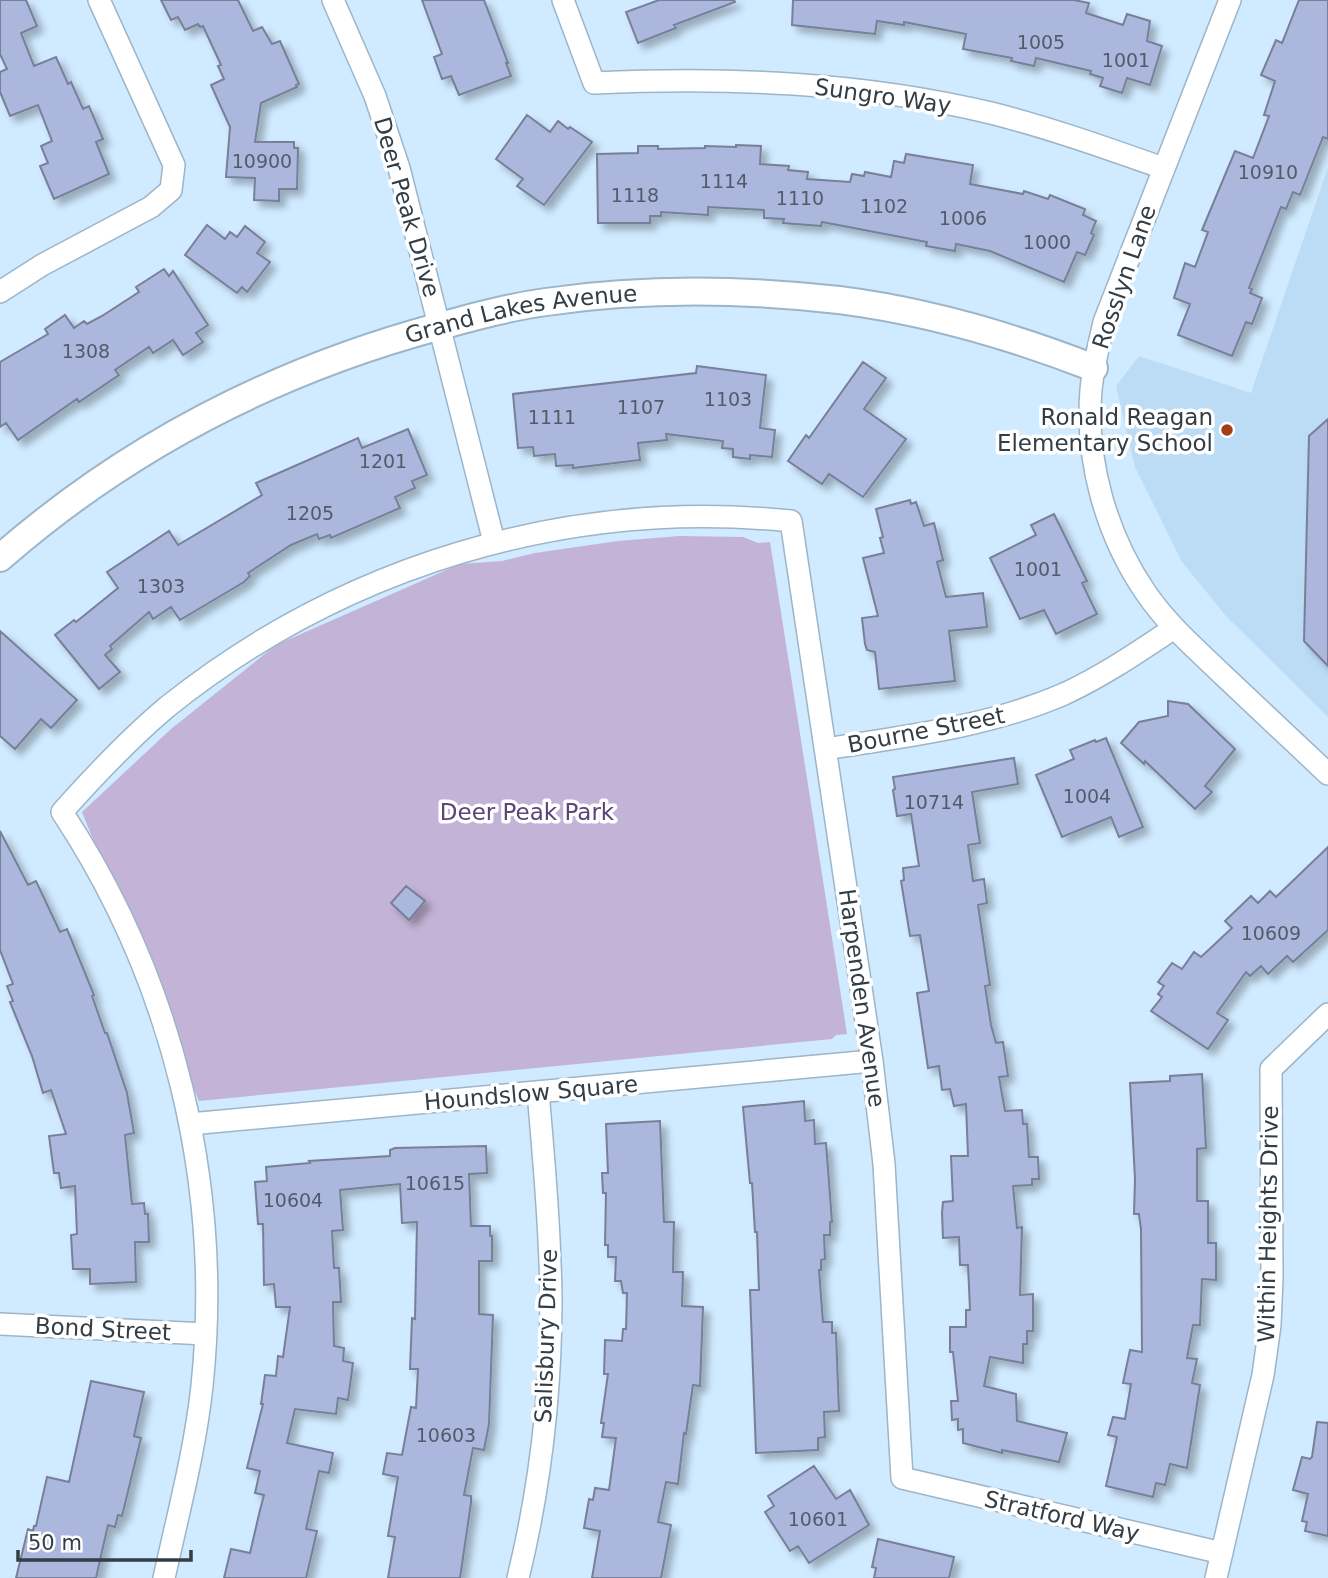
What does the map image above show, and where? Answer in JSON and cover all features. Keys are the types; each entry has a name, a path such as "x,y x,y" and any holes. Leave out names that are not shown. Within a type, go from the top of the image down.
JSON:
{"street":[{"path":"0,292 41,265 151,206 171,190 174,165 99,0"},
{"name":"Deer Peak Drive","path":"333,0 374,96 399,168 494,542"},
{"name":"Sungro Way","path":"563,0 594,83 682,79 771,82 888,94 990,113 1076,137 1164,168"},
{"name":"Rosslyn Lane","path":"1230,0 1104,322 1094,368 1091,433 1096,471 1107,514 1123,555 1146,593 1174,628 1328,774"},
{"name":"Grand Lakes Avenue","path":"0,558 30,531 89,487 151,447 216,411 283,379 352,352 440,326 501,310 546,302 607,295 693,291 767,293 841,301 914,313 985,331 1094,368"},
{"name":"Harpenden Avenue","path":"494,542 551,530 624,520 696,516 791,521 872,1061 884,1164 902,1478"},
{"path":"164,1578 192,1453 202,1387 207,1265 202,1196 190,1124 158,1006 136,949 110,894 62,812 111,758 165,709 212,673 272,634 324,605 390,575 494,542"},
{"name":"Bourne Street","path":"825,749 960,727 1013,713 1064,694 1113,668 1174,628"},
{"name":"Within Heights Drive","path":"1216,1578 1263,1375 1270,1325 1271,1069 1328,1014"},
{"name":"Houndslow Square","path":"190,1124 872,1061"},
{"name":"Salisbury Drive","path":"518,1578 537,1477 551,1301 548,1216 538,1092"},
{"name":"Bond Street","path":"0,1324 206,1334"},
{"name":"Stratford Way","path":"902,1478 1222,1553"}],"shaded area":[{"name":"Ronald Reagan Elementary School","path":"1328,167 1328,717 1226,616 1182,562 1135,467 1116,386 1139,356 1251,393"}],"green space":[{"name":"Deer Peak Park","path":"679,536 743,537 758,543 770,542 847,1034 836,1035 832,1039 199,1101 82,812 171,729 276,645 460,564 502,561 535,553 618,541"}],"building":[{"path":"0,0 26,0 37,26 21,33 34,66 56,57 83,109 89,106 103,139 96,142 109,174 54,199 40,166 48,163 41,146 52,141 38,105 10,116 0,92 0,72 7,69 0,54"},
{"path":"161,0 238,0 253,31 262,27 272,44 280,41 299,84 261,103 255,142 294,142 294,148 298,148 297,189 279,189 279,201 254,200 255,178 226,177 230,127 211,85 224,79 218,66 221,65 203,26 198,24 185,30 178,17 171,20"},
{"path":"422,0 484,0 511,76 459,95 451,76 442,79 434,57 442,54"},
{"path":"659,0 735,2 674,25 676,28 638,43 626,12"},
{"path":"793,0 1074,0 1089,3 1086,13 1123,25 1127,14 1150,21 1147,41 1162,46 1150,85 1127,78 1122,93 1100,86 1103,78 1090,74 1091,71 1036,58 1034,66 1011,61 1012,58 963,49 966,34 904,22 904,25 877,21 875,34 792,25"},
{"path":"1299,0 1328,0 1328,139 1323,137 1300,195 1293,192 1286,209 1281,207 1249,288 1252,289 1250,293 1262,298 1252,324 1246,322 1232,356 1178,335 1190,304 1174,298 1185,263 1195,267 1208,232 1202,230 1235,151 1253,158 1269,116 1264,115 1275,81 1261,75 1276,40 1282,43"},
{"path":"527,115 550,132 558,121 592,142 544,205 517,186 523,179 496,159"},
{"path":"638,146 658,146 658,149 761,146 760,164 789,166 788,170 808,172 807,179 850,182 852,174 864,176 865,172 891,177 894,161 904,163 906,154 973,165 970,184 1023,194 1024,191 1048,199 1050,195 1085,209 1083,215 1096,221 1091,233 1094,235 1085,255 1077,252 1064,282 990,251 956,244 955,251 926,246 927,242 822,222 821,226 783,223 784,219 764,218 764,210 708,207 708,215 661,212 661,216 650,216 650,223 598,223 597,154 638,153"},
{"path":"207,225 225,239 230,232 237,237 245,226 265,242 257,253 270,262 247,292 242,287 237,293 185,255"},
{"path":"164,269 169,276 173,271 208,325 196,333 203,342 183,355 173,340 153,353 149,347 115,370 119,375 79,402 77,399 18,440 6,423 0,427 0,362 48,334 45,329 65,315 74,328 84,321 87,324 102,316 139,292 136,287"},
{"path":"863,362 886,378 864,409 906,439 863,497 829,474 822,484 788,461 806,435 809,438"},
{"path":"697,366 766,375 760,428 775,430 772,457 733,457 733,449 722,448 723,441 666,434 667,440 638,443 640,460 573,468 573,465 556,466 555,454 534,456 533,447 518,448 513,394 696,373"},
{"path":"1328,419 1328,666 1304,641 1309,436"},
{"path":"408,429 427,475 412,481 415,488 395,497 400,508 331,538 330,535 319,539 317,534 291,545 248,573 250,576 244,582 180,620 171,607 153,619 149,612 110,646 112,649 105,655 120,672 99,689 55,635 74,620 76,622 118,588 107,572 169,531 178,545 262,495 256,483 358,438 362,448"},
{"path":"910,500 911,504 916,502 924,526 934,523 943,560 937,562 946,597 983,593 987,627 949,631 955,681 879,689 875,652 867,650 865,644 862,618 878,616 863,558 884,553 876,509"},
{"path":"1054,514 1087,581 1082,583 1097,614 1056,634 1044,610 1020,619 990,558 1036,535 1031,525"},
{"path":"0,631 77,700 51,728 41,719 15,749 0,736"},
{"path":"1168,701 1188,704 1235,749 1205,786 1212,792 1195,809 1145,761 1144,764 1121,743 1139,722 1168,716"},
{"path":"1106,738 1143,827 1119,837 1111,817 1062,837 1036,775 1074,759 1070,750"},
{"path":"1014,758 1018,784 972,792 980,843 968,845 973,881 984,879 987,903 978,905 990,985 985,986 996,1043 1003,1042 1008,1076 999,1077 1005,1111 1022,1110 1023,1124 1027,1124 1029,1157 1038,1157 1039,1179 1032,1179 1032,1185 1013,1186 1017,1228 1022,1227 1020,1295 1033,1294 1033,1331 1027,1331 1027,1344 1023,1344 1023,1363 990,1357 984,1386 1016,1394 1017,1421 1067,1433 1059,1462 1002,1450 1002,1453 963,1443 963,1429 958,1430 958,1419 952,1420 951,1401 958,1401 953,1352 950,1352 950,1327 966,1327 966,1310 970,1310 968,1265 960,1265 959,1237 943,1238 942,1213 943,1202 953,1201 951,1156 968,1156 966,1104 954,1106 950,1089 942,1090 939,1066 928,1068 917,993 929,991 920,935 910,936 901,881 904,880 903,868 919,866 911,814 897,816 893,790 893,777"},
{"path":"0,831 28,885 36,881 60,932 67,929 94,995 92,996 127,1093 134,1133 125,1135 132,1204 144,1203 145,1214 148,1214 149,1242 135,1242 136,1282 90,1284 90,1269 73,1269 71,1235 77,1234 75,1186 61,1188 59,1173 54,1173 49,1136 66,1134 51,1090 43,1093 32,1056 10,1002 13,1001 7,986 13,984 0,950"},
{"path":"1328,847 1328,930 1293,962 1287,956 1268,974 1261,966 1250,976 1246,972 1217,1013 1228,1020 1208,1049 1151,1011 1162,997 1158,994 1164,986 1158,982 1172,963 1182,969 1194,952 1201,957 1232,928 1225,921 1251,896 1258,903 1270,891 1276,897"},
{"path":"406,886 425,901 409,920 391,903"},
{"path":"1202,1074 1206,1148 1197,1149 1197,1201 1208,1201 1208,1243 1216,1243 1216,1280 1202,1279 1200,1325 1193,1325 1187,1358 1197,1359 1192,1383 1200,1385 1187,1468 1170,1464 1165,1485 1156,1483 1153,1497 1106,1486 1117,1437 1108,1435 1113,1417 1125,1419 1131,1384 1123,1383 1130,1350 1142,1352 1141,1229 1139,1214 1134,1214 1130,1083 1170,1081 1170,1076"},
{"path":"804,1101 805,1121 814,1120 815,1144 826,1143 832,1222 830,1235 824,1235 825,1259 821,1260 819,1270 823,1322 832,1322 832,1333 836,1333 839,1411 824,1412 825,1437 818,1438 818,1450 756,1453 750,1290 759,1290 757,1232 743,1107"},
{"path":"660,1121 664,1222 674,1222 673,1272 683,1272 682,1306 703,1307 700,1386 693,1385 678,1484 666,1482 658,1522 671,1525 661,1578 592,1578 600,1531 584,1528 589,1499 593,1500 595,1488 609,1490 616,1438 602,1437 604,1423 601,1423 608,1374 604,1374 605,1340 622,1341 623,1329 626,1329 627,1293 623,1293 621,1281 615,1281 616,1257 608,1257 608,1245 605,1245 606,1193 603,1193 602,1173 608,1173 606,1124"},
{"path":"486,1146 487,1173 469,1174 471,1226 490,1226 492,1236 492,1261 479,1261 479,1314 493,1315 489,1424 484,1450 473,1448 464,1495 471,1496 471,1503 460,1578 388,1578 395,1537 388,1536 398,1477 383,1474 387,1453 402,1455 411,1407 416,1408 418,1369 410,1369 412,1318 415,1319 417,1222 402,1223 400,1184 340,1190 343,1230 332,1231 334,1268 339,1268 341,1302 333,1302 334,1346 344,1348 343,1361 353,1363 348,1400 338,1398 336,1414 295,1409 287,1443 333,1453 329,1473 319,1471 306,1529 317,1531 306,1578 224,1578 231,1549 250,1553 264,1495 255,1493 260,1471 247,1468 263,1404 265,1375 276,1376 278,1356 283,1357 290,1307 276,1307 274,1284 264,1285 263,1224 258,1224 255,1182 267,1181 266,1167 310,1163 309,1161 390,1156 390,1150 395,1148"},
{"path":"91,1381 144,1392 134,1436 141,1438 122,1516 118,1515 115,1527 108,1525 96,1578 16,1578 28,1529 33,1531 36,1526 47,1477 69,1482"},
{"path":"1317,1422 1328,1423 1328,1536 1305,1531 1307,1522 1302,1521 1308,1494 1293,1490 1302,1457 1312,1457"},
{"path":"814,1466 836,1499 850,1490 869,1525 809,1563 798,1546 790,1551 765,1512 774,1506 768,1496"},
{"path":"878,1539 954,1557 949,1578 874,1578 876,1568 872,1567"}],"place":[{"name":"Ronald Reagan Elementary School","path":"1227,430"}]}
